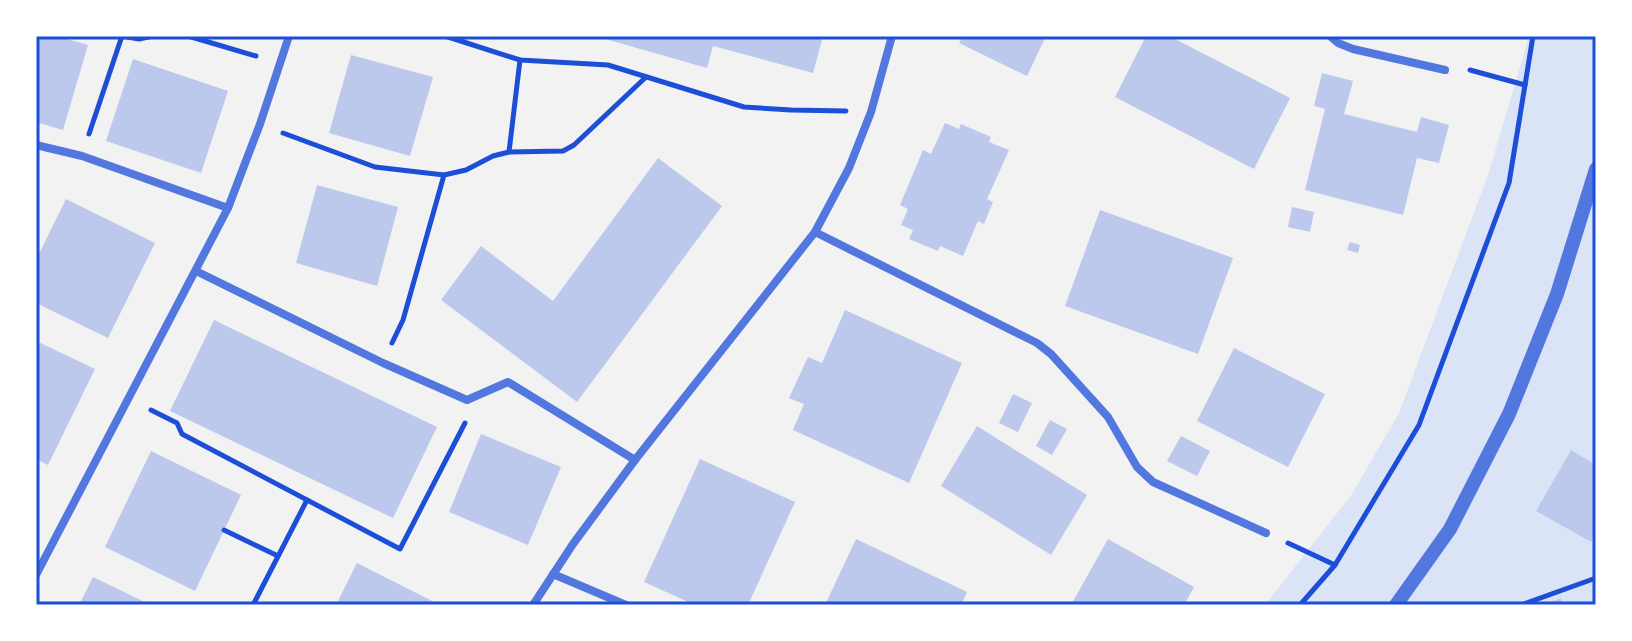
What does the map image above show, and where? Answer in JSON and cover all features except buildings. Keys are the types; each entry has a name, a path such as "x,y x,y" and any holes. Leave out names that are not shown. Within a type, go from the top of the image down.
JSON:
{"street":[{"path":"36,575 228,208 289,36"},
{"path":"533,605 635,460 815,232 849,168 871,112 892,36"},
{"path":"1330,36 1353,49 1445,70"},
{"path":"36,145 82,156 228,208"},
{"path":"1396,605 1450,529 1509,414 1557,294 1596,169"},
{"path":"815,232 1037,343 1051,354 1108,417 1137,467 1153,482 1266,533"},
{"path":"196,271 383,363 467,400 508,382 635,460"},
{"path":"553,574 626,605"}],"path":[{"path":"82,156 122,36 139,39 153,36"},
{"path":"188,36 280,63"},
{"path":"445,36 520,60 608,65 744,107 871,112"},
{"path":"1300,605 1335,565 1419,425 1509,183 1533,36"},
{"path":"509,152 520,60"},
{"path":"1445,70 1467,69 1525,85"},
{"path":"260,124 375,167 444,175 466,170 493,156 509,152 563,151 574,145 646,76"},
{"path":"383,363 403,320 444,175"},
{"path":"128,398 177,423 182,434 400,549 467,420"},
{"path":"253,605 307,500"},
{"path":"224,530 278,556"},
{"path":"1266,533 1335,565"},
{"path":"1521,605 1596,578"}],"shaded area":[{"path":"1529,36 1596,36 1596,605 1265,605 1352,494 1399,413 1488,175"}]}
